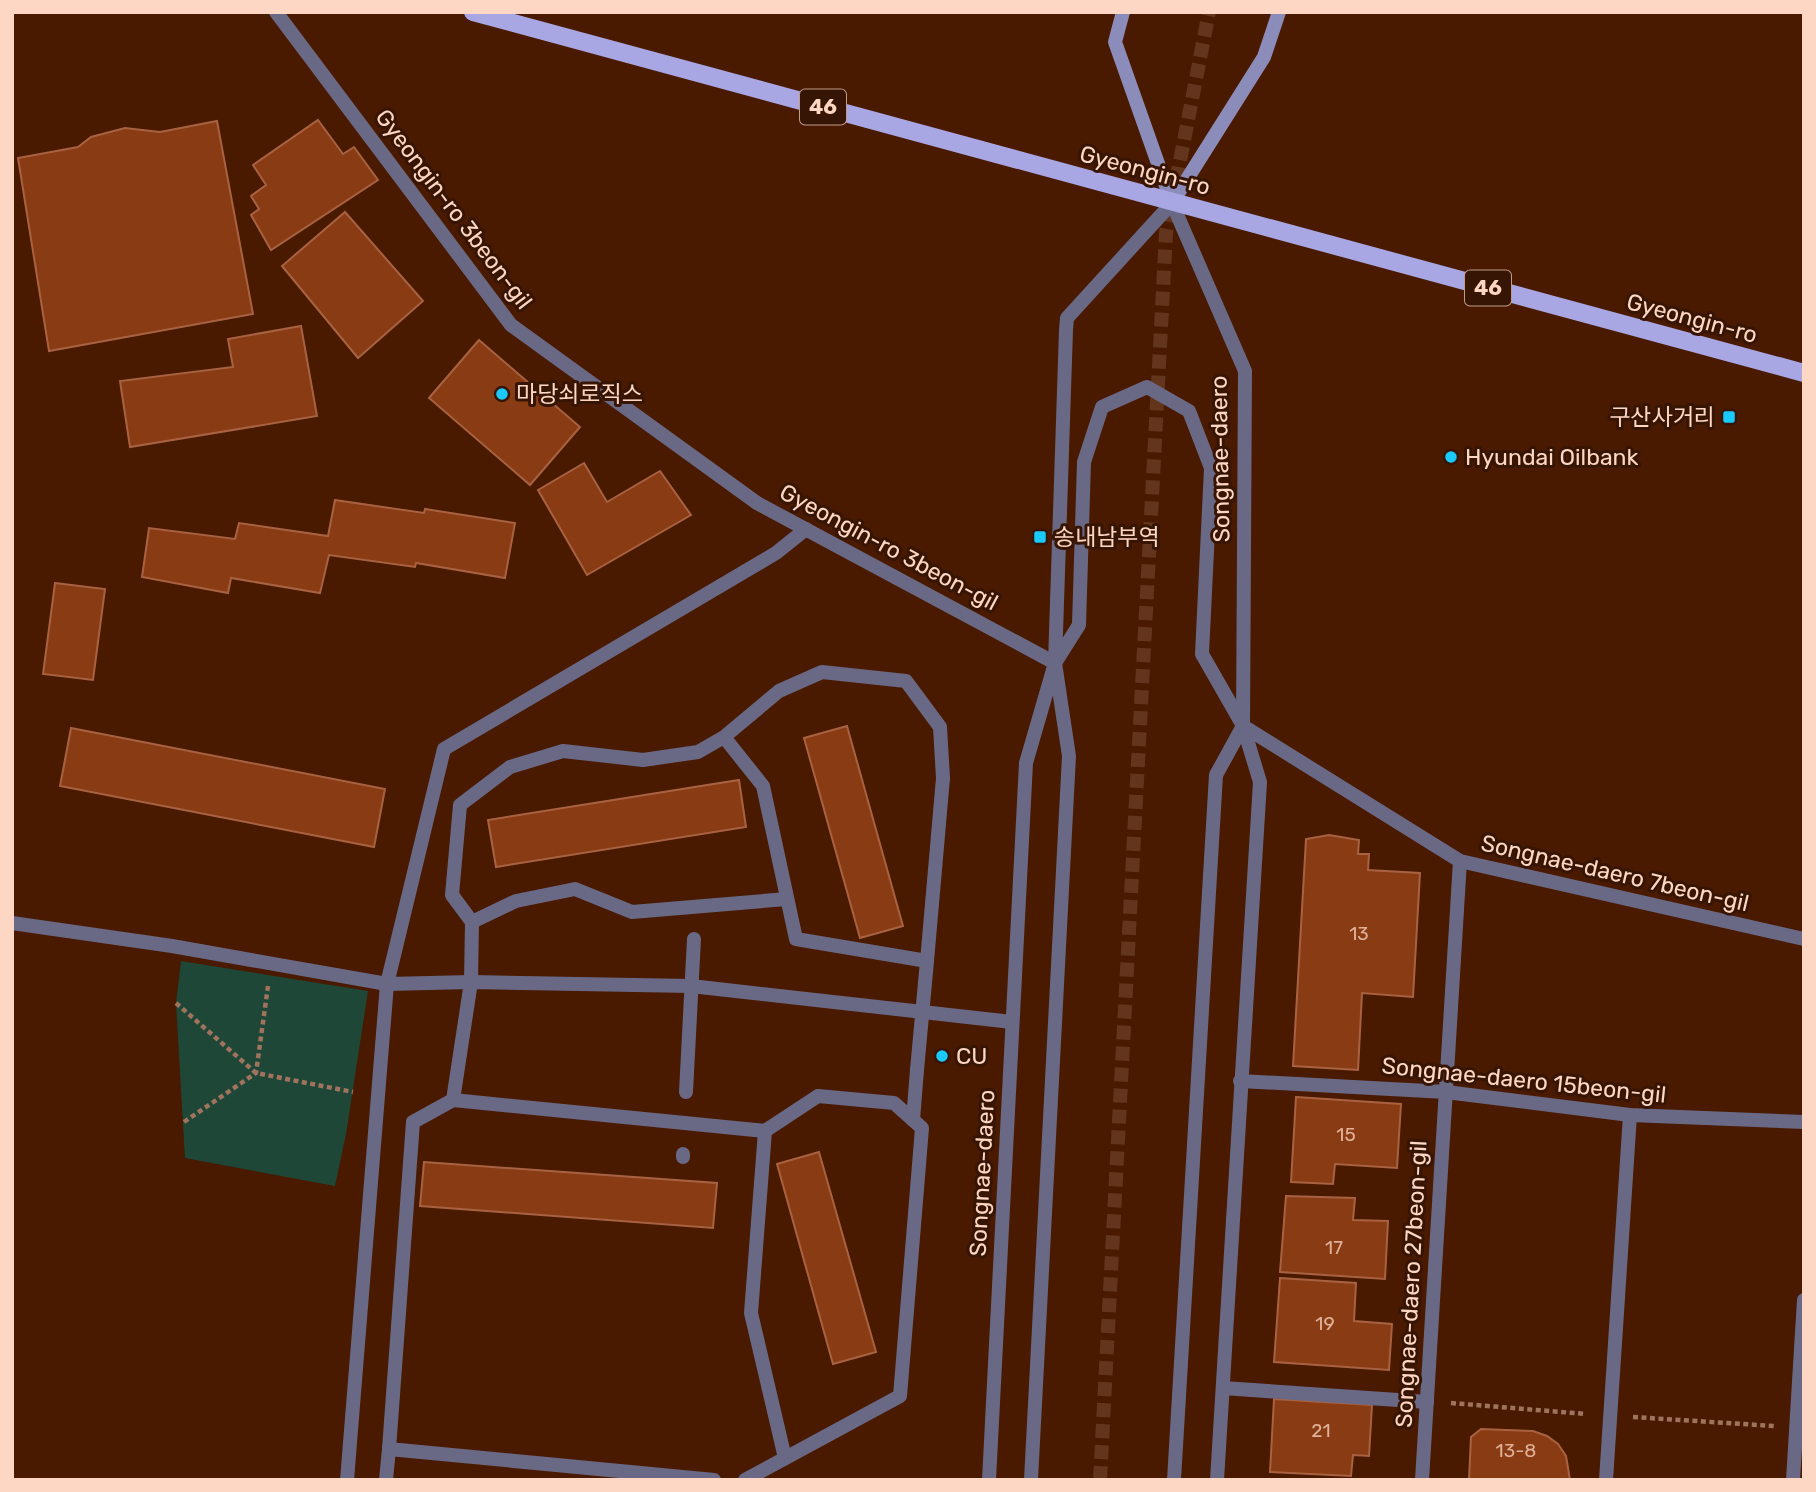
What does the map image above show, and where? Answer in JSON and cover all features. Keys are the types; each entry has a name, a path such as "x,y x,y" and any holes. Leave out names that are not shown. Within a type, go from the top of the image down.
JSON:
{"main road":[{"name":"Gyeongin-ro","path":"473,12 1804,373"},
{"path":"1122,12 1115,42 1172,202"},
{"path":"1172,202 1264,57 1279,12"}],"street":[{"name":"Gyeongin-ro 3beon-gil","path":"276,12 511,325 757,503 1055,663"},
{"name":"Songnae-daero","path":"1031,1480 1069,756 1055,663 1067,318 1172,202 1245,371 1243,726 1260,782 1217,1480"},
{"path":"1055,663 1079,625 1084,462 1102,407 1147,387 1189,411 1211,468 1202,654 1243,726"},
{"path":"347,1480 387,984 444,749 776,553 806,529"},
{"name":"Songnae-daero","path":"989,1480 1026,763 1055,663"},
{"path":"453,1100 471,982 472,922 452,895 460,805 509,767 563,751 643,760 698,752 724,737 779,691 822,671 906,681 940,727 943,778 913,1120"},
{"name":"Songnae-daero","path":"1174,1480 1216,775 1243,726"},
{"name":"Songnae-daero 7beon-gil","path":"1243,726 1460,861 1804,939"},
{"path":"724,737 763,786 796,939 927,961"},
{"name":"Songnae-daero 27beon-gil","path":"1422,1480 1460,861"},
{"path":"472,922 516,901 575,889 632,912 787,899"},
{"path":"12,923 173,946 387,984 471,982 691,986 1012,1023"},
{"path":"686,1092 694,939"},
{"name":"Songnae-daero 15beon-gil","path":"1240,1081 1446,1092 1630,1115 1804,1122"},
{"path":"386,1480 413,1122 453,1100 765,1131 818,1096 894,1103 922,1128 900,1396 745,1480"},
{"path":"1606,1480 1630,1115"},
{"path":"765,1131 751,1313 785,1458"},
{"path":"1793,1480 1804,1300"},
{"path":"1223,1388 1427,1402"},
{"path":"389,1449 714,1480"}],"path":[{"path":"184,1122 256,1073 270,975"},
{"path":"176,1003 256,1073 378,1097"}],"green space":[{"path":"181,961 368,991 346,1134 335,1186 185,1158 176,1003"}],"building":[{"path":"318,120 343,154 354,147 378,180 271,250 251,215 259,209 251,196 266,185 253,165"},
{"path":"217,121 253,314 49,351 18,158 78,147 91,137 125,128 160,132"},
{"path":"345,212 423,301 358,358 282,266"},
{"path":"301,326 317,416 130,447 120,381 233,367 228,339"},
{"path":"479,340 580,427 530,485 429,398"},
{"path":"584,463 607,502 660,471 691,515 587,575 538,490"},
{"path":"335,500 424,513 425,509 515,523 505,578 416,563 415,567 329,555 320,593 231,578 228,593 142,577 149,528 235,539 239,523 328,536"},
{"path":"55,583 105,589 93,680 43,674"},
{"path":"847,726 903,926 860,938 804,738"},
{"path":"71,728 385,789 374,847 60,786"},
{"path":"739,780 746,827 496,867 488,820"},
{"path":"1329,835 1359,840 1358,854 1369,854 1368,870 1420,873 1413,997 1362,993 1358,1070 1293,1066 1306,839"},
{"path":"1296,1097 1401,1104 1397,1168 1335,1164 1333,1184 1291,1182"},
{"path":"819,1152 876,1352 833,1364 777,1164"},
{"path":"424,1162 717,1183 713,1228 420,1206"},
{"path":"1286,1196 1355,1198 1353,1220 1388,1221 1385,1279 1280,1272"},
{"path":"1280,1278 1356,1283 1354,1321 1392,1324 1389,1370 1274,1362"},
{"path":"1274,1399 1372,1405 1369,1456 1353,1455 1351,1476 1270,1472"},
{"path":"1481,1429 1533,1431 1547,1436 1558,1444 1566,1456 1570,1480 1469,1480 1471,1437"}],"tunnel":[{"path":"1100,1480 1166,233 1209,12"}],"place":[{"name":"마당쇠로직스","path":"502,394"},
{"name":"구산사거리","path":"1729,417"},
{"name":"Hyundai Oilbank","path":"1451,457"},
{"name":"송내남부역","path":"1040,537"},
{"name":"CU","path":"942,1056"}]}
